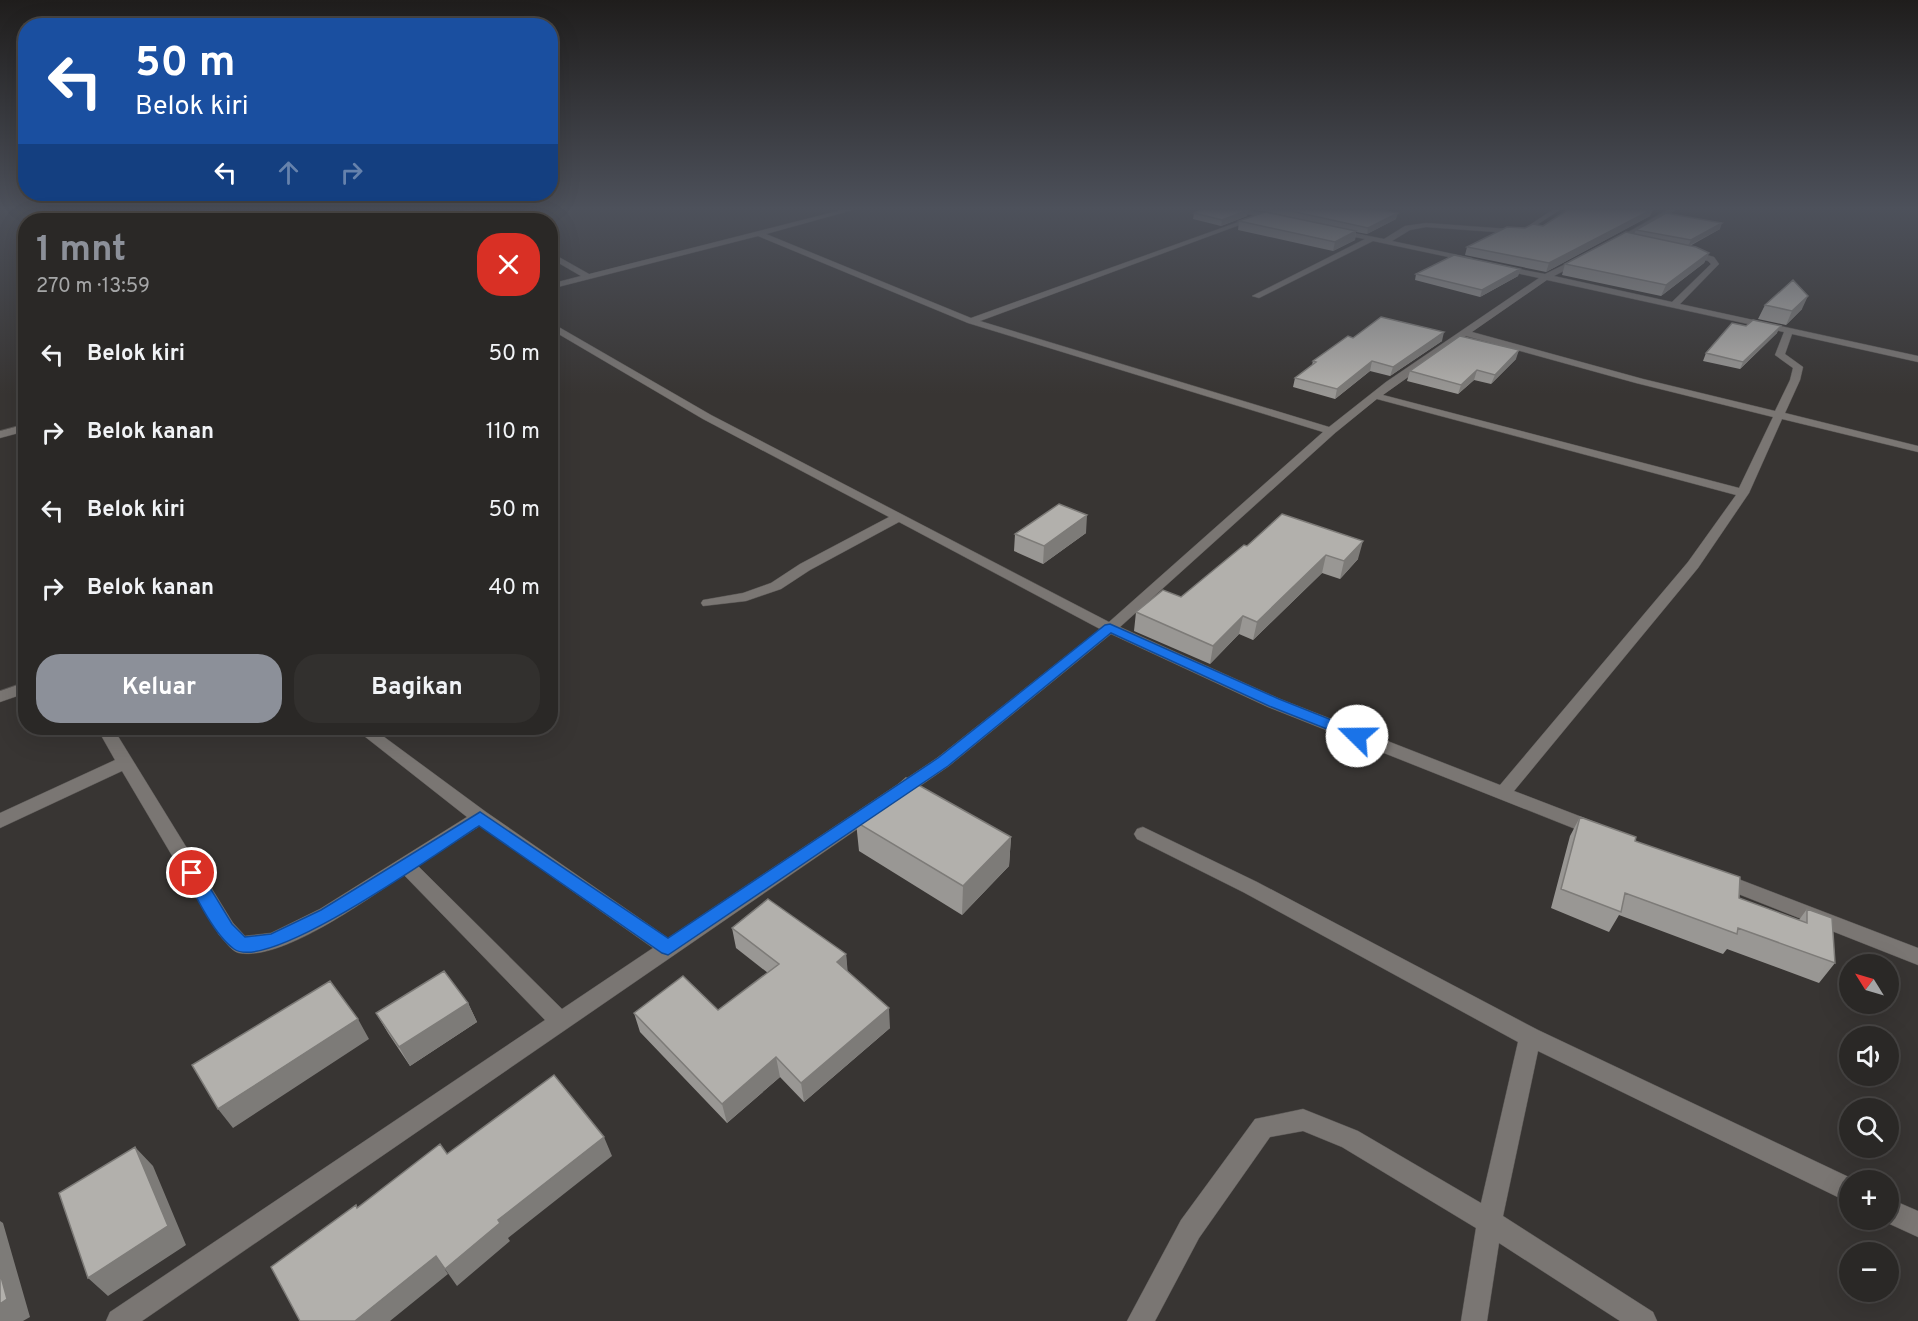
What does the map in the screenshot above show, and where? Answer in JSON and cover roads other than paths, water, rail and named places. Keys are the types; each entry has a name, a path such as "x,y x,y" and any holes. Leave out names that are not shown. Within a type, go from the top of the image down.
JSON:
{"street":[{"path":"578,271 588,277"},
{"path":"558,285 614,271"},
{"path":"849,271 971,321 1331,432"},
{"path":"971,321 1110,271"},
{"path":"1256,296 1308,271"},
{"path":"1518,271 1918,359"},
{"path":"119,1321 943,762 1110,628 1331,432 1376,396 1546,277 1560,271"},
{"path":"1674,305 1708,271"},
{"path":"558,330 707,417 1110,628 1274,703 1612,836"},
{"path":"1503,793 1693,565 1743,493 1798,370 1796,365 1780,355 1789,331"},
{"path":"1465,333 1778,416 1918,449"},
{"path":"1376,396 1743,493"},
{"path":"0,435 18,429"},
{"path":"708,603 746,597 776,586 805,567 899,517"},
{"path":"0,698 18,690"},
{"path":"377,735 480,818 668,948"},
{"path":"110,737 226,929 241,945 274,941 327,915 480,818"},
{"path":"0,820 125,762"},
{"path":"1143,834 1271,897 1530,1037 1839,1186"},
{"path":"406,866 560,1021"},
{"path":"1700,871 1918,957"},
{"path":"1474,1321 1489,1222 1530,1037"},
{"path":"1140,1321 1190,1228 1263,1127 1304,1120 1350,1139 1489,1222 1644,1321"},
{"path":"1899,1215 1918,1224"}]}
